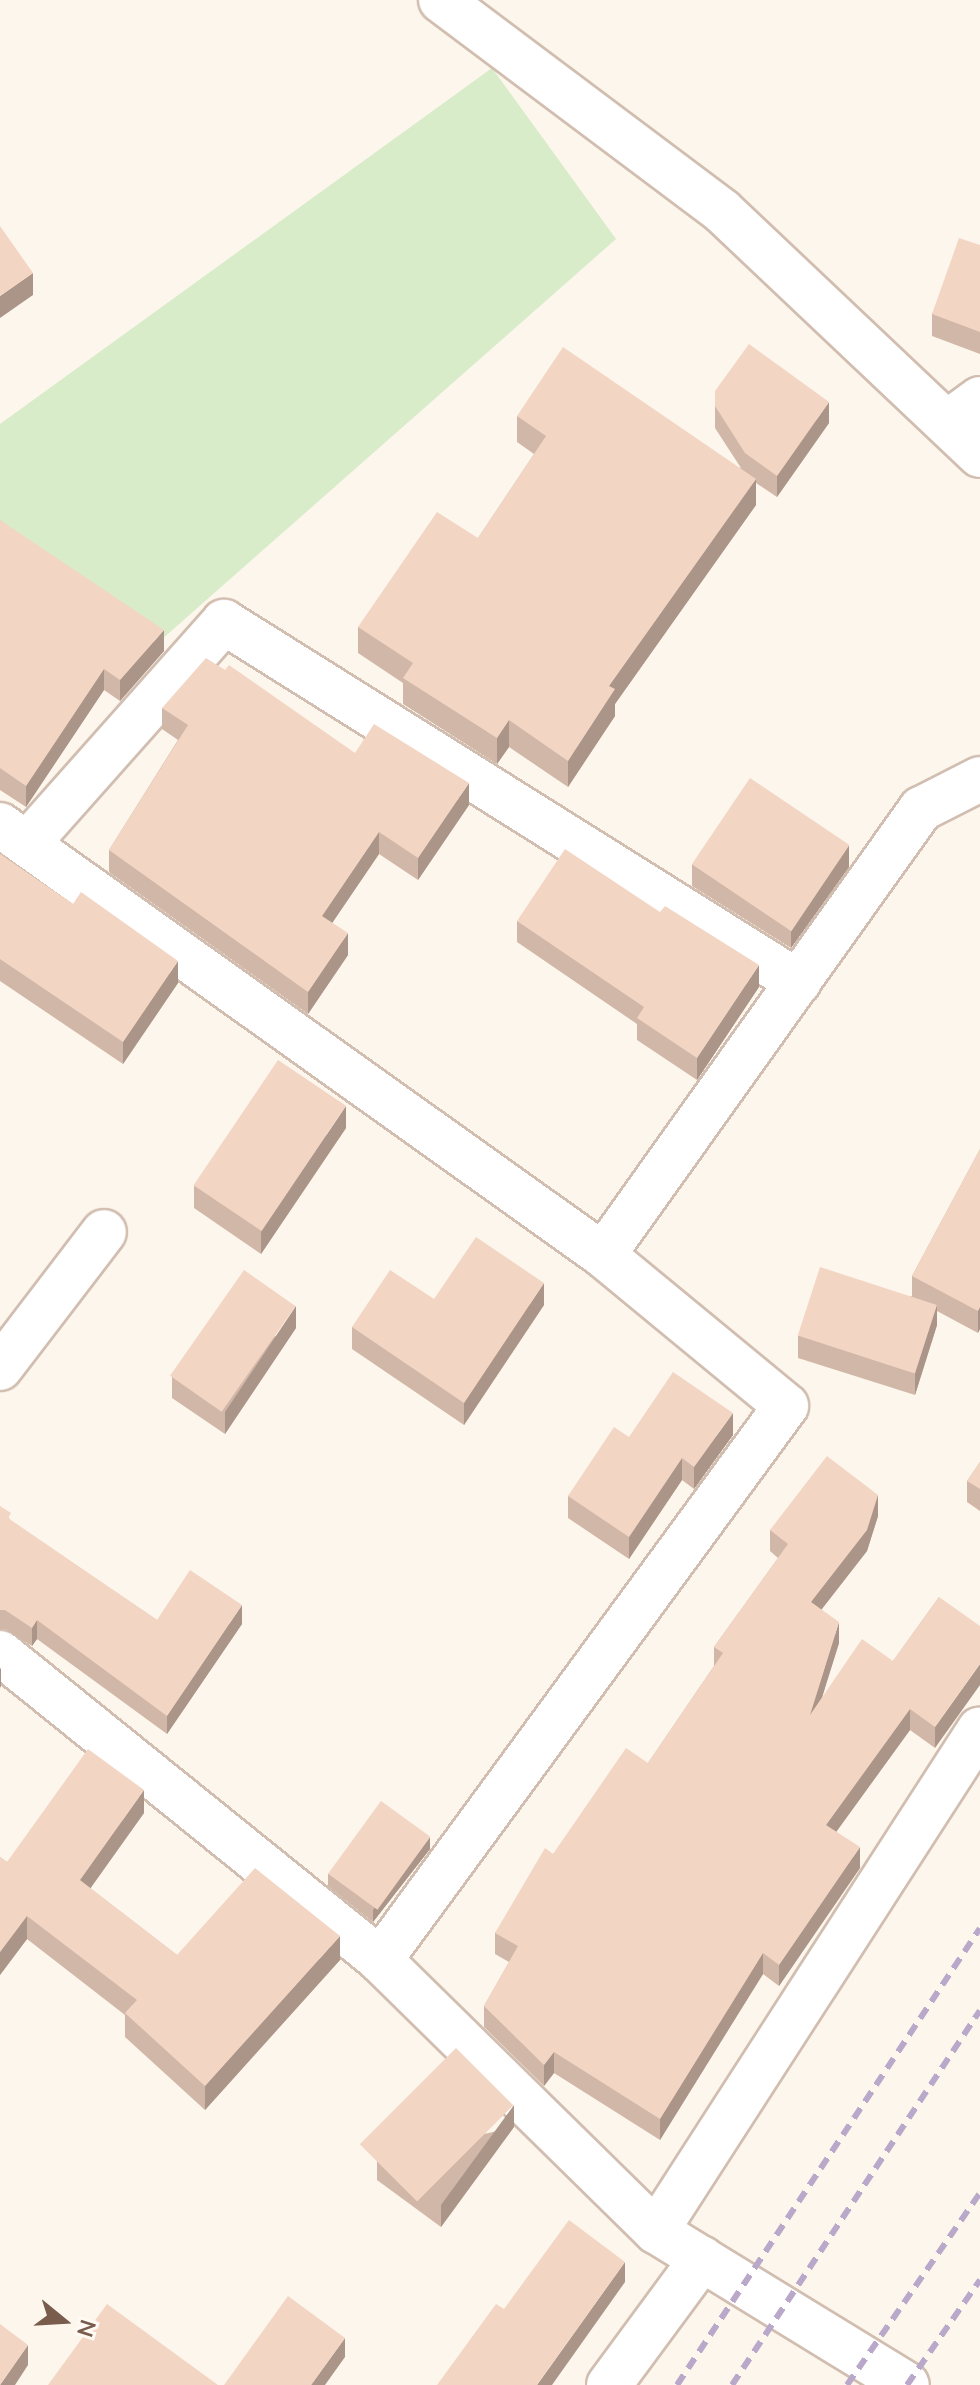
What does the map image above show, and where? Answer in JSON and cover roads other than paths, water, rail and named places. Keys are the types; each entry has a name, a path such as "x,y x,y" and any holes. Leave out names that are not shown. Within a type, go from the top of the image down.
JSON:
{"street":[{"path":"441,0 722,211 963,411 980,455"},
{"path":"380,1960 786,1406 603,1255 14,835 224,622 798,982"},
{"path":"603,1255 921,809 980,779"},
{"path":"0,1368 104,1232"},
{"path":"0,1653 380,1960 656,2231 907,2385"},
{"path":"656,2231 980,1729"},
{"path":"609,2385 702,2259"}],"railway":[{"path":"677,2385 980,1928"},
{"path":"732,2385 980,2011"},
{"path":"847,2385 980,2193"},
{"path":"907,2385 980,2280"}]}
